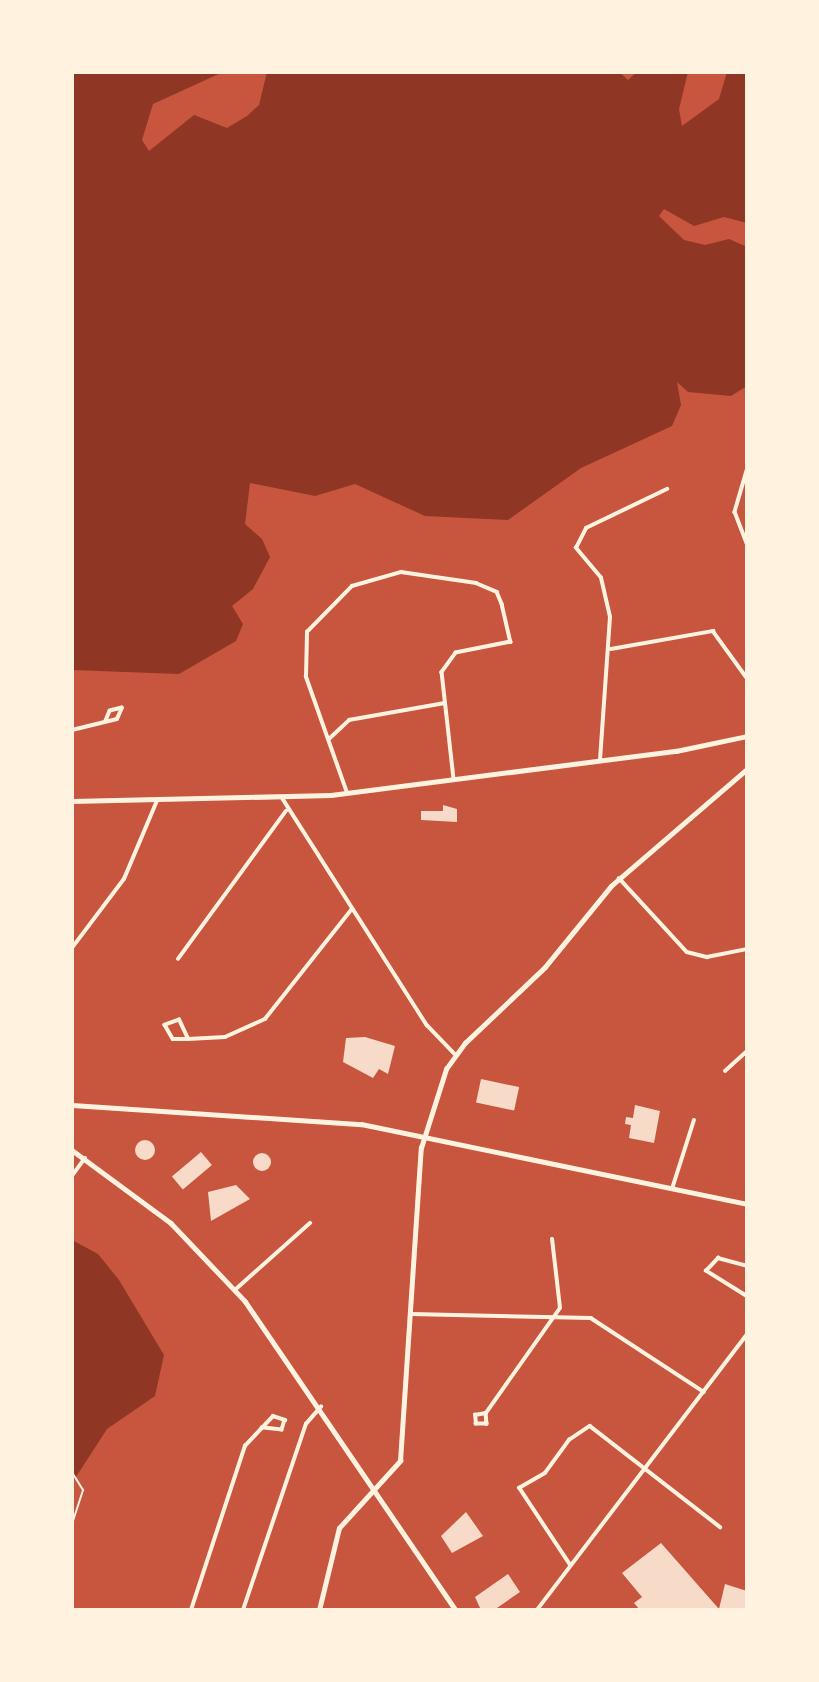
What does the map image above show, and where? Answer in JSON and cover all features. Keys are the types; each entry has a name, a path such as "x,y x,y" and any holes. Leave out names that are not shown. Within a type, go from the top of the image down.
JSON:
{"main road":[{"path":"72,801 283,799 347,793 600,760 747,736"},
{"path":"319,1610 337,1532 393,1475 402,1451 425,1136 455,1054 538,975 619,878 747,769"},
{"path":"72,1105 285,1115 425,1136 747,1204"},
{"path":"72,1150 164,1217 236,1289 321,1408 456,1610"}],"street":[{"path":"747,471 735,512 747,544"},
{"path":"600,760 611,649 606,592 576,548 579,537 667,489"},
{"path":"347,793 303,650 307,632 337,598 371,578 401,572 476,583 498,596 511,642 450,657 442,672 454,779"},
{"path":"611,649 713,631 747,678"},
{"path":"330,740 349,720 445,703"},
{"path":"72,730 120,718 122,708 110,711 106,721"},
{"path":"283,799 287,811 431,1030 455,1054"},
{"path":"72,948 124,879 157,801"},
{"path":"178,959 287,811"},
{"path":"619,878 687,952 714,957 747,949"},
{"path":"188,1039 180,1021 167,1022 169,1038 188,1039 230,1036 265,1019 351,910"},
{"path":"725,1071 747,1051"},
{"path":"673,1189 694,1120"},
{"path":"72,1176 85,1158"},
{"path":"236,1289 310,1223"},
{"path":"486,1413 476,1414 476,1424 487,1424 486,1413 556,1316 560,1300 552,1239"},
{"path":"746,1296 706,1271 718,1258 747,1266"},
{"path":"411,1314 556,1316 604,1323 704,1392"},
{"path":"537,1610 747,1334"},
{"path":"243,1610 306,1424 321,1408"},
{"path":"191,1610 245,1446 273,1416 285,1420 279,1432 262,1428"},
{"path":"570,1565 519,1488 545,1474 569,1440 590,1426 720,1527"}],"path":[{"path":"72,1524 83,1490 74,1474"}],"shaded area":[{"path":"72,72 223,72 153,104 142,140 149,151 194,115 227,128 247,116 259,105 267,72 619,72 628,80 637,72 688,72 679,109 682,126 719,99 727,72 747,72 747,223 724,217 694,226 664,209 659,216 684,240 705,245 729,239 747,247 747,386 731,396 688,392 677,382 681,405 672,426 581,468 508,520 425,516 355,484 315,496 250,483 245,524 262,539 270,557 253,589 232,606 243,624 236,641 179,674 72,670"},
{"path":"72,1240 98,1254 119,1280 164,1355 155,1396 107,1429 72,1483"}],"building":[{"path":"443,805 457,809 457,822 421,820 421,811 443,811"},
{"path":"365,1037 395,1046 388,1074 379,1069 373,1078 343,1062 346,1038"},
{"path":"481,1079 519,1087 514,1111 476,1102"},
{"path":"635,1105 660,1111 654,1143 629,1138 631,1125 625,1124 626,1117 633,1118"},
{"path":"141,1140 149,1140 155,1150 149,1160 141,1160 135,1154 135,1146"},
{"path":"201,1152 212,1165 183,1189 172,1176"},
{"path":"262,1153 268,1156 271,1162 268,1168 262,1171 256,1168 253,1162 256,1156"},
{"path":"236,1185 250,1199 211,1221 208,1192"},
{"path":"466,1512 483,1536 452,1553 441,1536"},
{"path":"661,1543 719,1609 725,1584 747,1591 747,1610 640,1610 634,1603 642,1597 622,1573"},
{"path":"508,1574 520,1592 494,1610 481,1610 475,1597"}]}
